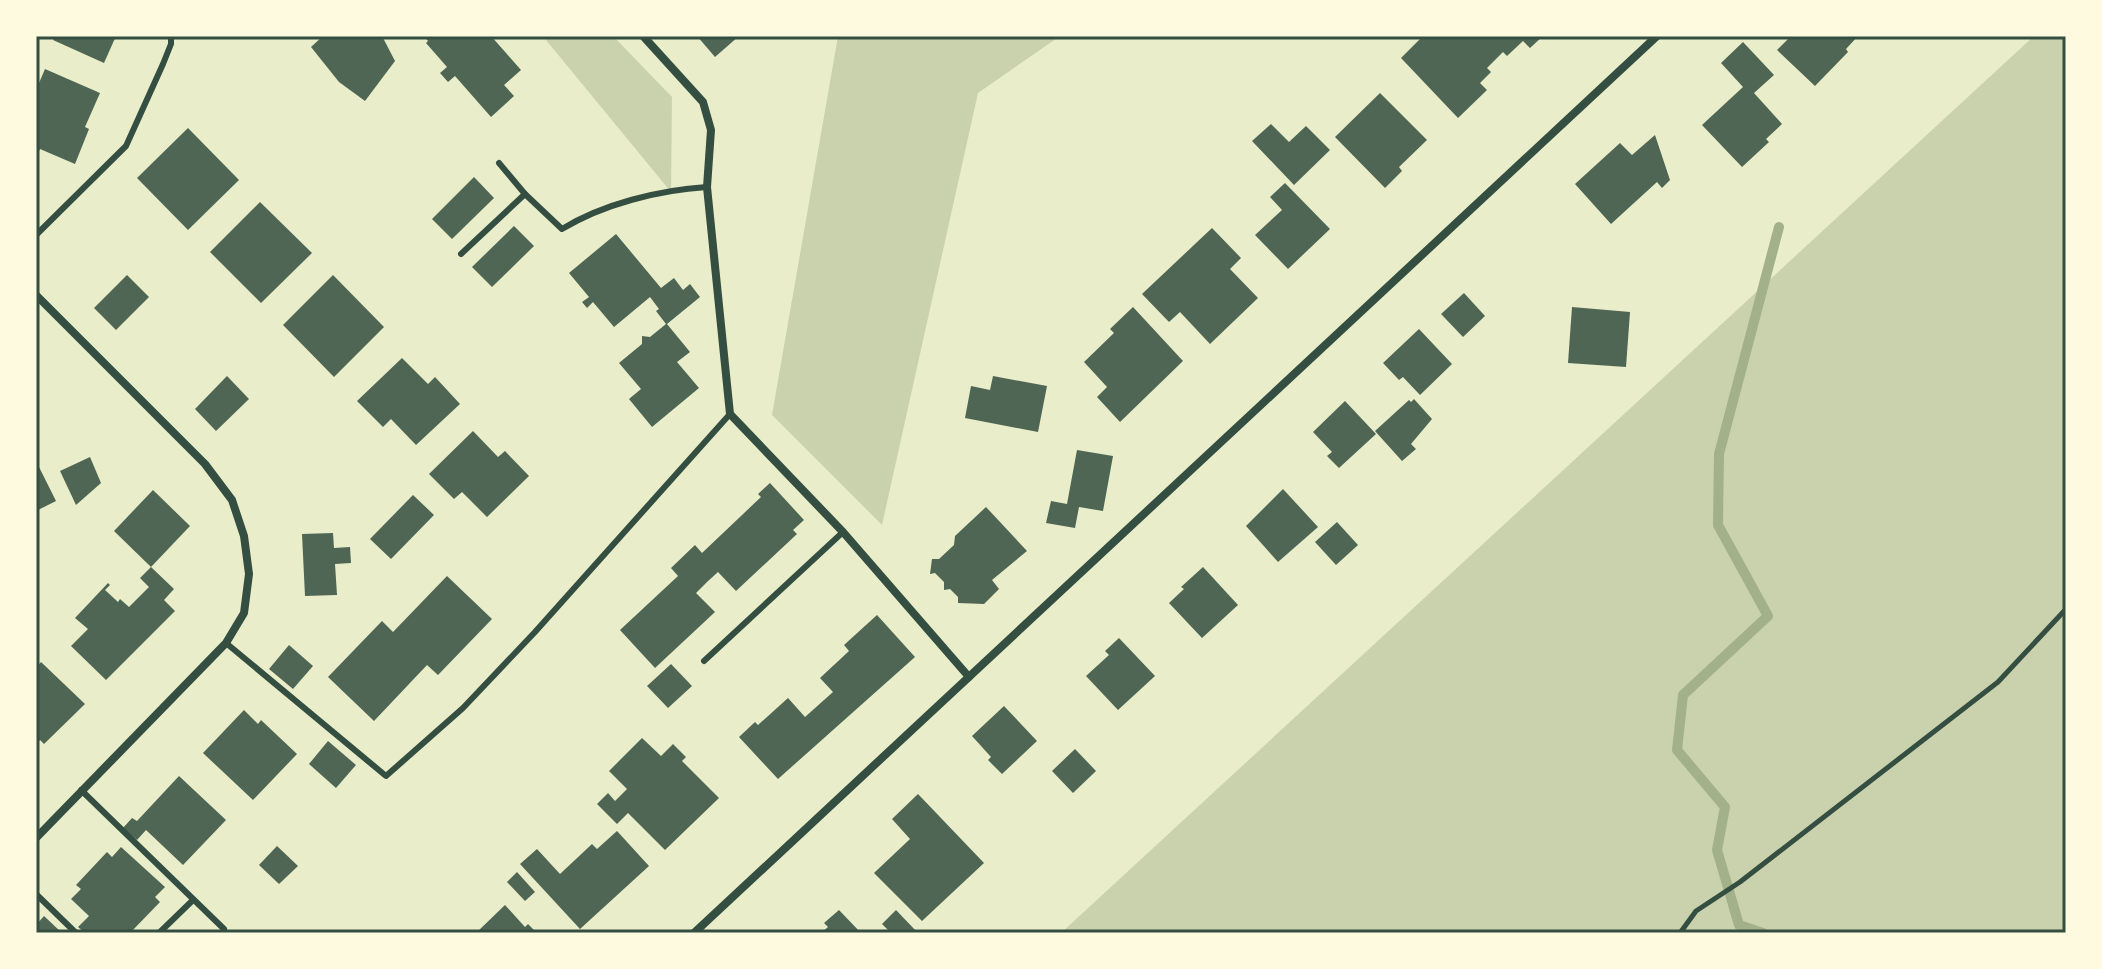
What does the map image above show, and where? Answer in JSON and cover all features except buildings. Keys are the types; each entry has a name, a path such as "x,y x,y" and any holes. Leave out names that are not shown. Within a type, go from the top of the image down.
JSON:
{"street":[{"path":"643,36 703,102 711,130 707,187 730,414 843,532 969,677"},
{"path":"694,933 1657,36"},
{"path":"36,295 205,464 232,500 244,536 249,574 244,613 226,643 36,838"}],"lane":[{"path":"36,235 126,146 163,64 171,36"},
{"path":"499,163 525,194 562,229 582,217 614,207 678,189 707,187"},
{"path":"461,254 525,194"},
{"path":"226,643 386,776 463,708 730,414"},
{"path":"704,661 843,532"},
{"path":"81,790 224,929"},
{"path":"36,894 76,933"},
{"path":"159,933 193,900"}],"path":[{"path":"1680,933 1696,911 1740,882 1998,682 2066,609"}],"green space":[{"path":"549,36 613,36 672,97 671,192 546,40"},
{"path":"838,36 1060,36 978,93 882,525 772,415"},
{"path":"2034,36 2066,36 2066,933 1061,933"}],"waterway":[{"path":"1763,933 1739,925 1717,850 1725,807 1677,750 1683,695 1768,616 1718,525 1719,454 1779,227"}]}
